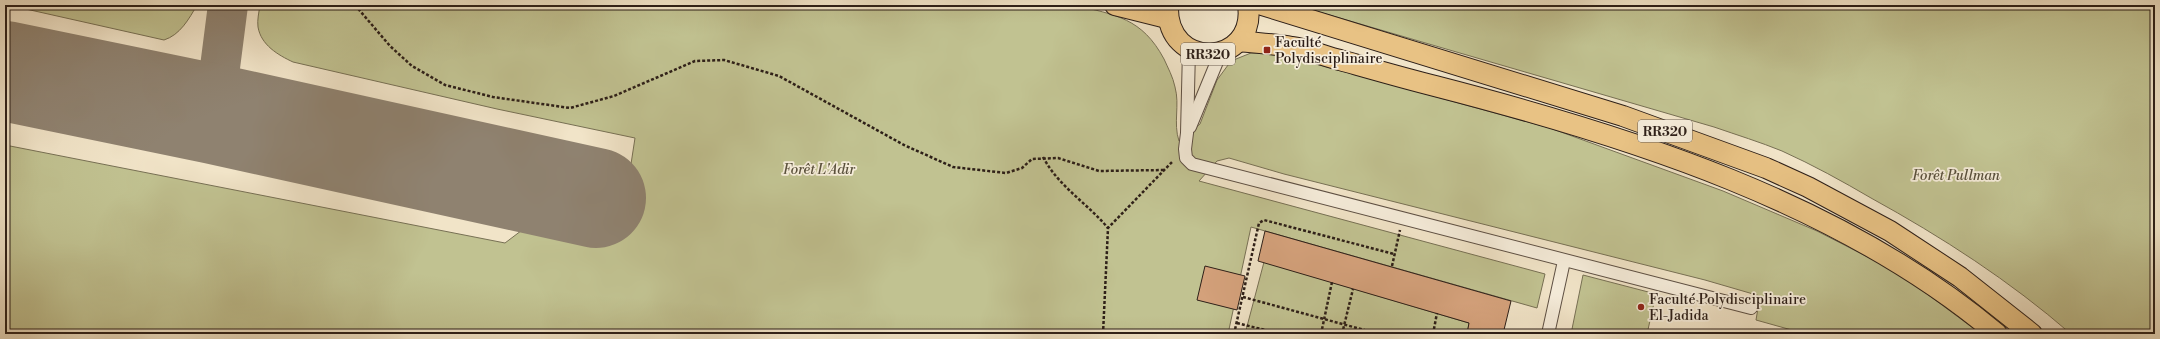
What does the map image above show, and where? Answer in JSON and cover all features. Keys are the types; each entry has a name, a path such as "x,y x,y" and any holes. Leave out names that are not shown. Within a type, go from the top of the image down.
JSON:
{"highway":[{"name":"RR320","path":"1115,5 1168,11 1171,30 1178,42 1189,50 1205,54 1221,52 1239,41 1246,29 1250,15 1248,5"},
{"name":"RR320","path":"1262,5 1623,116 1766,168 1808,187 1890,231 1960,277 2032,334"},
{"name":"RR320","path":"1239,41 1293,47 1519,108 1662,153 1727,178 1823,222 1889,257 1930,284 1997,334"}],"street":[{"path":"1189,50 1187,133 1185,149 1186,158 1192,164 1203,169 1751,308"},
{"path":"1187,133 1221,52"},
{"path":"1548,334 1564,260"}],"path":[{"path":"355,5 390,46 412,66 445,85 493,98 570,108 614,96 695,61 724,60 779,76 904,145 953,167 1006,173 1022,168 1032,159 1043,157 1058,158 1099,171 1165,170"},
{"path":"1103,334 1108,228 1185,149"},
{"path":"1043,157 1049,169 1064,187 1093,211 1108,228"},
{"path":"1392,266 1402,219"},
{"path":"1234,334 1259,223 1264,220 1394,254"},
{"path":"1321,334 1332,282"},
{"path":"1342,334 1353,289"},
{"path":"1243,297 1379,334"},
{"path":"1432,334 1437,313"},
{"path":"1237,323 1281,334"}],"green space":[{"path":"8,5 197,5 187,21 179,30 170,38 164,40"},
{"name":"Forêt L'Adir","path":"260,5 1074,5 1103,12 1126,20 1147,35 1156,45 1164,59 1174,83 1177,100 1177,134 1179,141 1200,124 1217,80 1231,61 1251,53 1276,53 1550,128 1723,191 1817,231 1899,273 1981,334 1806,334 1756,320 1760,296 1705,280 1284,174 1229,158 1217,161 1199,181 1545,274 1537,308 1251,227 1228,334 5,334 5,145 505,243 538,218 576,213 612,186 631,164 635,138 497,109 293,62 276,53 266,44 263,39 258,27"},
{"name":"Forêt Pullman","path":"1295,5 2155,5 2155,334 2071,334 2000,278 1924,228 1838,179 1782,151 1714,127"},
{"path":"1264,262 1469,323 1467,334 1245,334"},
{"path":"1583,275 1656,294 1647,334 1571,334"}],"building":[{"path":"1265,231 1511,301 1503,334 1467,334 1469,323 1258,261"},
{"path":"1205,266 1245,276 1237,310 1197,300"}],"taxiway":[{"path":"214,114 228,5"}],"runway":[{"path":"5,71 214,114 596,198"}],"place":[{"name":"Faculté Polydisciplinaire","path":"1267,50"},
{"name":"Faculté Polydisciplinaire El-Jadida","path":"1641,307"}]}
